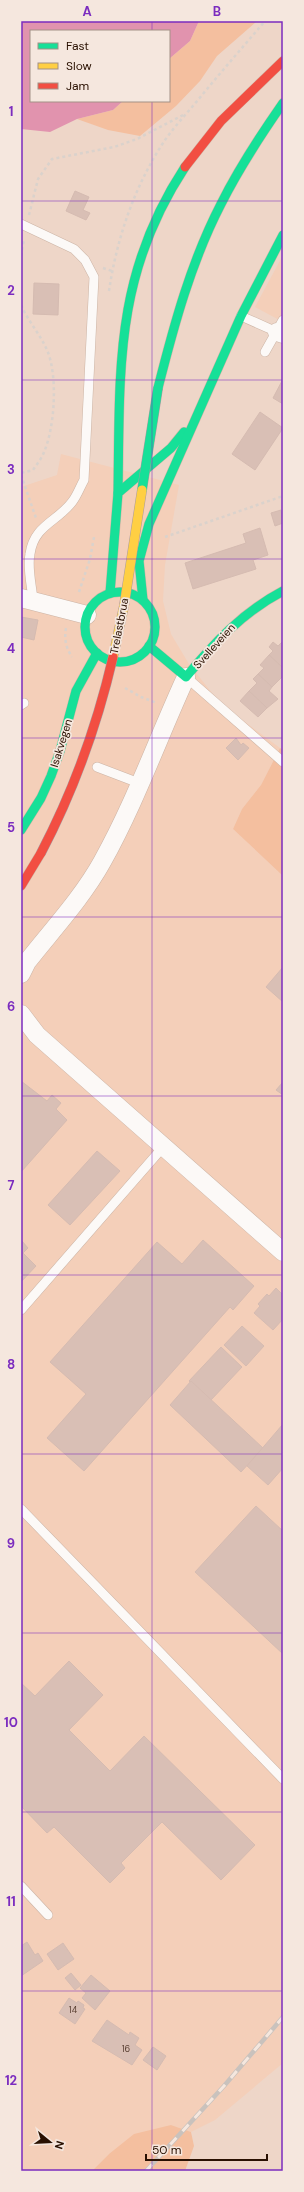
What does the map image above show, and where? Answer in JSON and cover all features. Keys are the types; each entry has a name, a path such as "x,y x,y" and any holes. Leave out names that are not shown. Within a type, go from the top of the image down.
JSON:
{"main road":[{"path":"110,593 118,493 123,335 132,285 143,247 169,192 202,144 225,116 283,62"},
{"name":"Trelastbrua","path":"21,886 41,853 79,774 104,694 124,601 158,388 180,302 206,233 240,167 283,103"},
{"path":"142,600 139,575 142,547 149,524 241,316 283,235"},
{"path":"118,493 171,448 196,420"},
{"name":"Svelleveien","path":"149,646 186,677 229,627 264,601 283,591"},
{"path":"110,593 129,593 142,600 150,608 155,623 154,635 145,651 128,660 116,661 104,658 97,653 89,643 85,630 87,615 97,601 110,593"},
{"name":"Isakvegen","path":"21,830 41,798 51,776 60,751 76,691 97,653"}],"street":[{"path":"27,599 87,615"},
{"path":"21,974 27,962 84,889 101,864 186,677"},
{"path":"21,1014 37,1035 283,1252"}],"lane":[{"path":"24,225 74,249 85,260 94,277 84,480 72,502 61,513 40,528 25,553 27,599"},
{"path":"241,316 281,329 265,352"},
{"path":"186,677 283,762"},
{"path":"97,767 139,783"},
{"path":"21,1310 164,1146"},
{"path":"21,1509 283,1779"},
{"path":"21,1886 48,1915"}],"path":[{"path":"21,256 24,225 38,179 52,159 114,147 137,139 187,112"},
{"path":"21,305 26,317 47,350 53,376 52,427 44,453 33,470 21,474 40,528"},
{"path":"142,547 283,496"},
{"path":"89,562 114,554"},
{"path":"66,628 66,644 72,657"},
{"path":"122,687 141,697 172,708"}],"shaded area":[{"path":"21,21 199,21 190,41 170,58 170,30 30,30 30,102 122,102 113,110 77,119 50,132 21,129"},
{"path":"199,21 257,21 217,56 200,81 176,106 140,136 108,130 77,119 113,110 122,102 170,102 170,58 190,41"},
{"path":"283,255 283,322 255,307"},
{"path":"61,454 179,485 165,565 163,601 171,634 189,664 212,693 233,713 280,748 261,785 242,809 233,829 283,876 283,2063 215,2120 191,2132 171,2125 109,2154 92,2171 21,2171 21,487 57,475"},
{"path":"280,748 283,750 283,876 233,829 242,809 261,785"},
{"path":"171,2125 191,2132 194,2146 185,2171 92,2171 109,2154 134,2134"}],"building":[{"path":"75,191 89,197 83,210 90,213 86,220 66,211"},
{"path":"34,283 59,284 58,315 33,314"},
{"path":"283,379 283,404 273,398"},
{"path":"260,412 283,428 255,470 232,454"},
{"path":"281,510 283,523 275,526 271,513"},
{"path":"260,528 268,555 253,560 256,569 193,589 185,563 246,543 243,534"},
{"path":"21,617 38,620 34,640 21,637"},
{"path":"283,641 283,668 269,655 273,651 269,647 273,642 278,646"},
{"path":"269,655 283,668 283,676 272,687 258,674 264,668 260,665"},
{"path":"258,674 272,687 269,691 278,699 267,708 249,691 257,683 253,679"},
{"path":"249,691 267,708 258,717 240,701"},
{"path":"236,738 241,745 243,743 249,748 238,760 226,748"},
{"path":"283,967 283,1002 266,987"},
{"path":"21,1081 47,1101 52,1095 61,1103 56,1109 67,1120 21,1172"},
{"path":"283,1082 283,1095 276,1090"},
{"path":"97,1151 120,1171 70,1225 48,1205"},
{"path":"203,1240 254,1286 233,1310 230,1307 84,1471 47,1438 86,1394 50,1362 157,1242 182,1264"},
{"path":"22,1241 28,1248 23,1253 36,1266 21,1282"},
{"path":"276,1288 283,1295 283,1319 273,1330 254,1313 260,1306 258,1304 267,1294 269,1296"},
{"path":"242,1326 264,1346 246,1366 224,1345"},
{"path":"221,1347 242,1367 211,1400 189,1381"},
{"path":"191,1381 263,1448 241,1472 170,1405"},
{"path":"283,1424 283,1468 268,1485 247,1466"},
{"path":"256,1506 283,1531 283,1654 195,1572"},
{"path":"69,1661 103,1695 69,1730 110,1771 144,1736 255,1845 221,1880 162,1822 121,1863 125,1868 110,1883 54,1827 47,1833 21,1806 21,1683 35,1696"},
{"path":"27,1942 35,1955 38,1953 43,1961 21,1976 21,1946"},
{"path":"63,1943 74,1959 58,1970 47,1954"},
{"path":"71,1973 81,1985 75,1990 65,1978"},
{"path":"91,1975 110,1991 95,2010 82,1998 86,1993 80,1988"},
{"path":"69,1998 84,2005 83,2008 85,2009 75,2024 59,2013"},
{"path":"107,2020 129,2035 130,2032 139,2038 135,2045 142,2050 132,2065 92,2041"},
{"path":"153,2047 166,2056 157,2070 143,2060"}],"railway":[{"path":"146,2171 224,2086 283,2017"}],"traffic: fast":[{"path":"158,388 184,294 210,226 242,165 283,103"},
{"path":"118,493 121,364 133,285 145,246 162,207 185,167"},
{"path":"143,600 139,561 149,524 241,316 283,235"},
{"path":"142,490 158,388"},
{"path":"110,593 118,493 171,448 184,432"},
{"path":"149,646 186,677 218,640 242,618 268,599 283,591"},
{"path":"120,592 139,598 149,608 155,627 149,646 139,656 120,662 101,656 91,646 85,627 91,608 101,598 120,592"},
{"path":"21,830 41,798 51,776 60,751 76,691 97,653"}],"traffic: jam":[{"path":"185,167 221,121 283,61"},
{"path":"41,853 64,806 92,733 113,657"},
{"path":"21,886 41,853"}],"traffic: slow":[{"path":"113,657 124,606 142,490"}]}
